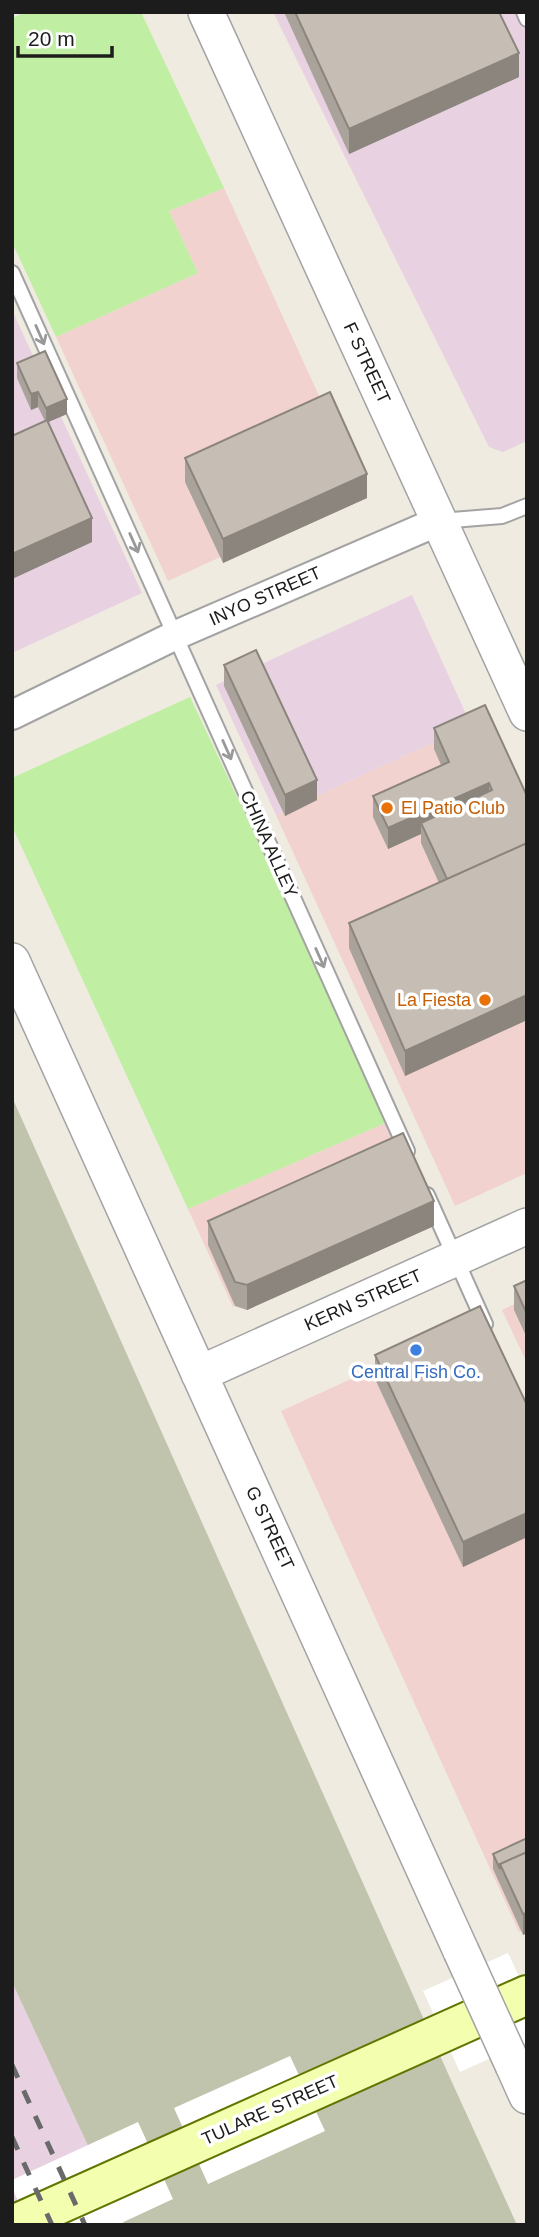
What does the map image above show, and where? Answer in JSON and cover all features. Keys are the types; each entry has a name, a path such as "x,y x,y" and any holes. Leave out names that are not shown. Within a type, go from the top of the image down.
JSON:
{"main road":[{"name":"TULARE STREET","path":"13,2225 527,1995"}],"street":[{"name":"F STREET","path":"206,12 527,713"},
{"name":"INYO STREET","path":"12,715 176,635 439,521"},
{"name":"G STREET","path":"12,961 520,2081"},
{"name":"KERN STREET","path":"199,1374 527,1226"}],"lane":[{"path":"524,12 527,19"},
{"name":"CHINA ALLEY","path":"12,273 489,1333"},
{"name":"INYO STREET","path":"439,521 502,516 527,506"}],"shaded area":[{"path":"273,12 527,12 527,441 503,452 489,447"},
{"path":"224,188 363,492 168,581 56,337 198,273 169,211"},
{"path":"12,310 142,593 12,653"},
{"path":"412,595 471,725 276,815 216,685"},
{"path":"471,725 527,847 527,1173 455,1206 276,815"},
{"path":"12,1097 517,2225 125,2225 12,1982"},
{"path":"390,1121 428,1217 233,1307 188,1209"},
{"path":"527,1298 527,1363 502,1310"},
{"path":"476,1322 527,1432 527,1928 519,1932 281,1411"},
{"path":"12,1982 125,2225 24,2225 12,2201"}],"green space":[{"path":"26,12 141,12 224,188 169,211 198,273 56,337 12,242 12,18"},
{"path":"190,697 390,1121 188,1209 12,826 12,778"}],"pier":[{"path":"508,1953 527,1994 527,2042 460,2072 423,1991"},
{"path":"290,2056 325,2131 208,2184 174,2108"},
{"path":"138,2122 173,2199 117,2225 29,2225 12,2188 12,2180"}],"building":[{"path":"295,12 499,12 519,53 349,129"},
{"path":"45,351 67,399 46,408 38,392 31,394 17,363"},
{"path":"330,392 367,474 223,539 185,458"},
{"path":"47,420 92,518 12,554 12,436"},
{"path":"256,650 317,780 285,795 224,665"},
{"path":"485,705 527,796 527,843 447,879 421,823 492,790 489,783 388,828 373,796 449,762 434,728"},
{"path":"527,843 527,995 405,1051 349,923"},
{"path":"403,1133 434,1201 247,1285 235,1282 208,1221"},
{"path":"527,1280 527,1314 514,1286"},
{"path":"480,1306 527,1405 527,1513 463,1542 375,1355"},
{"path":"527,1838 527,1852 500,1864 500,1869 493,1854"},
{"path":"527,1852 527,1913 523,1914 500,1864"}],"railway":[{"path":"12,2065 85,2225"},
{"path":"12,2137 52,2225"}],"place":[{"name":"El Patio Club","path":"387,808"},
{"name":"La Fiesta","path":"485,1000"},
{"name":"Central Fish Co.","path":"416,1350"}]}
